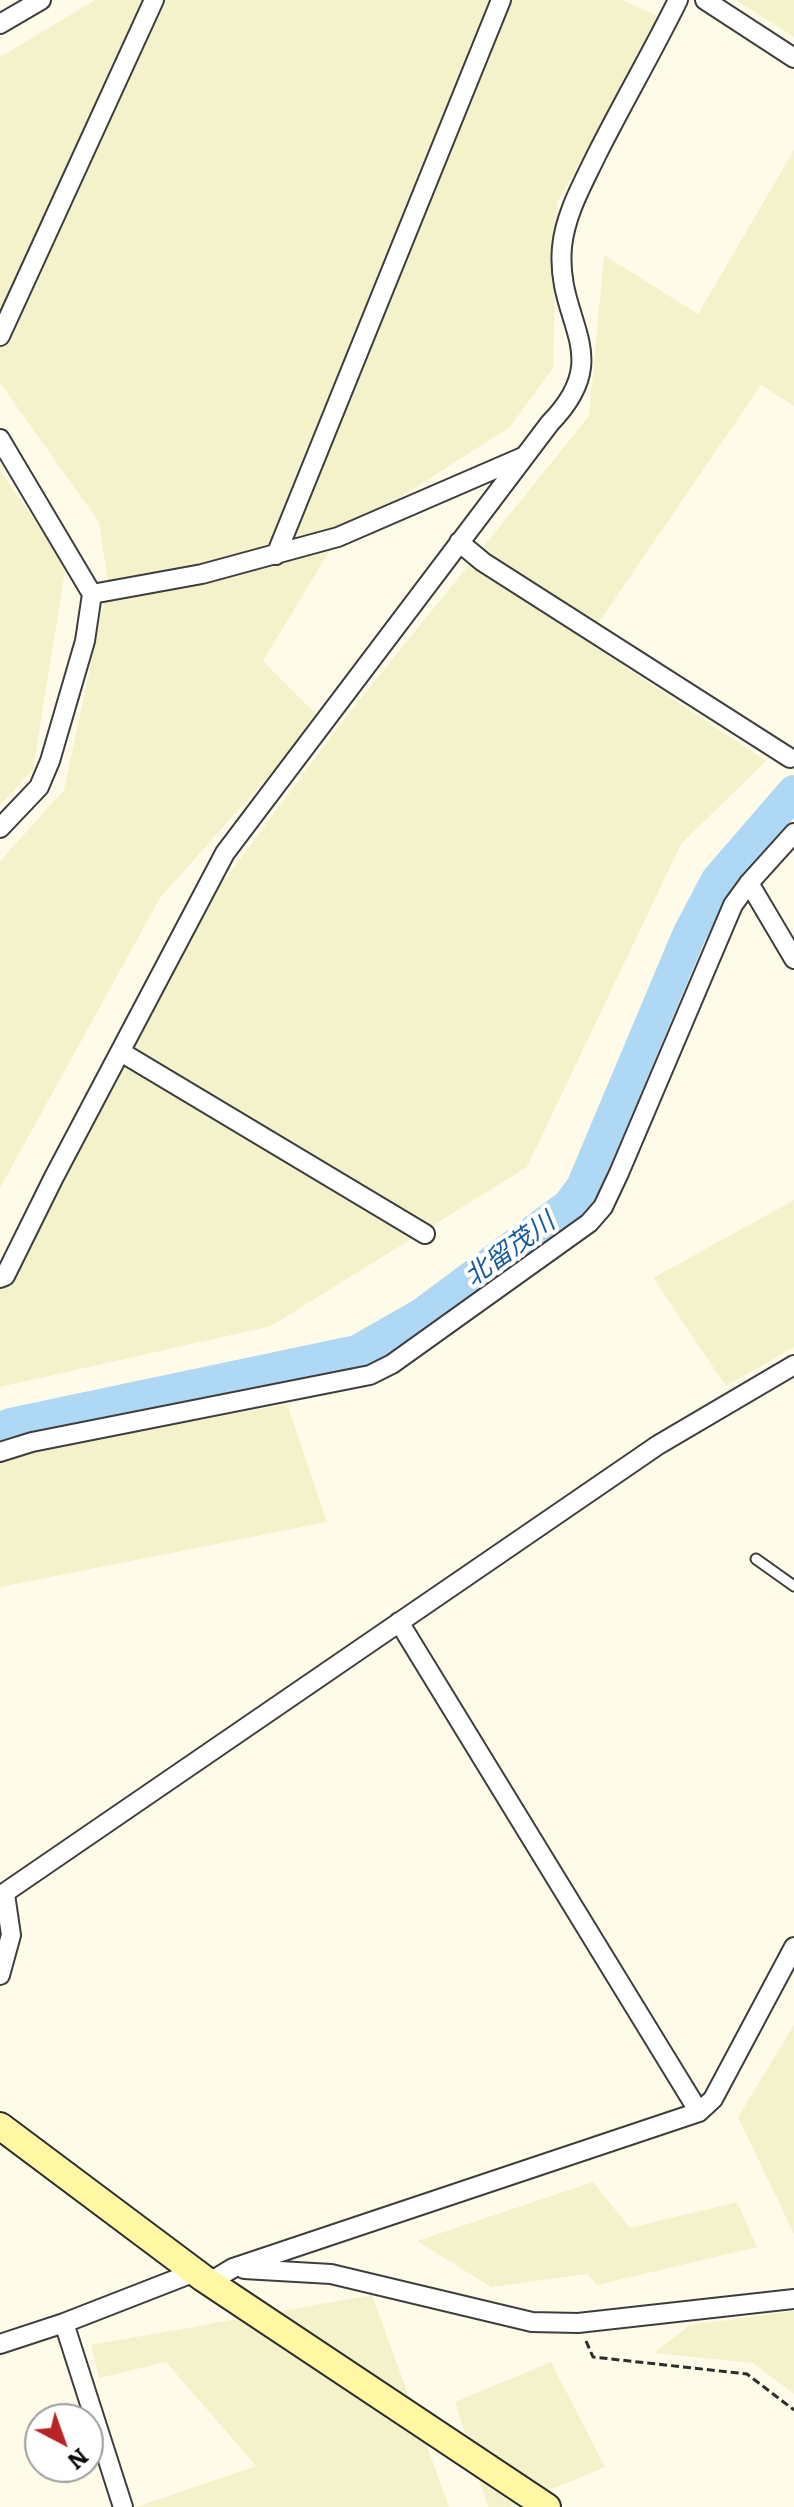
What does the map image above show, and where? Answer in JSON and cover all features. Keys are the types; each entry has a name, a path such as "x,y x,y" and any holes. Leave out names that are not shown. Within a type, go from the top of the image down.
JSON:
{"street":[{"path":"0,24 41,0"},
{"path":"0,336 154,0"},
{"path":"276,555 501,0"},
{"path":"0,1278 5,1276 35,1212 225,853 459,542 565,408 576,388 583,361 581,342 566,298 562,245 574,201 678,0"},
{"path":"705,0 794,58"},
{"path":"0,439 92,594 85,641 50,761 39,787 0,828"},
{"path":"92,594 202,574 276,555 366,525 527,455"},
{"path":"459,542 483,562 790,758"},
{"path":"0,1452 32,1442 370,1375 392,1364 589,1223 603,1207 619,1173 733,905 794,833"},
{"path":"749,883 794,959"},
{"path":"121,1052 425,1234"},
{"path":"0,1975 11,1935 2,1895 658,1445 794,1365"},
{"path":"399,1622 699,2112"},
{"path":"0,2344 699,2112 713,2099 794,1947"},
{"path":"0,2126 202,2277 547,2507"},
{"path":"233,2268 331,2274 532,2322 578,2323 794,2299"},
{"path":"64,2323 123,2507"}],"lane":[{"path":"756,1559 794,1586"}],"path":[{"path":"578,2323 593,2357 747,2374 794,2410"}],"shaded area":[{"path":"95,0 621,0 663,18 557,203 553,368 510,427 338,537 263,661 320,718 160,898 0,1188 0,861 64,790 108,583 99,522 0,383 0,57"},
{"path":"736,0 794,0 794,37"},
{"path":"794,150 794,406 761,385 586,641 766,761 681,844 527,1167 271,1326 0,1387 0,1287 176,945 345,718 589,416 604,255 698,314"},
{"path":"0,471 66,565 33,770 0,805"},
{"path":"794,1200 794,1347 726,1386 653,1278"},
{"path":"287,1404 327,1522 0,1587 0,1459 3,1457"},
{"path":"794,2025 794,2234 738,2117"},
{"path":"593,2182 630,2228 737,2202 757,2247 597,2285 587,2274 491,2287 417,2241"},
{"path":"372,2295 449,2507 136,2507 256,2466 166,2362 99,2378 91,2345"},
{"path":"794,2311 794,2394 753,2363 654,2353 690,2325"},
{"path":"551,2362 605,2467 509,2507 488,2507 455,2402"}],"waterway":[{"name":"北留茂川","path":"0,1429 357,1352 422,1315 569,1206 583,1187 689,935 718,880 794,792"}]}
